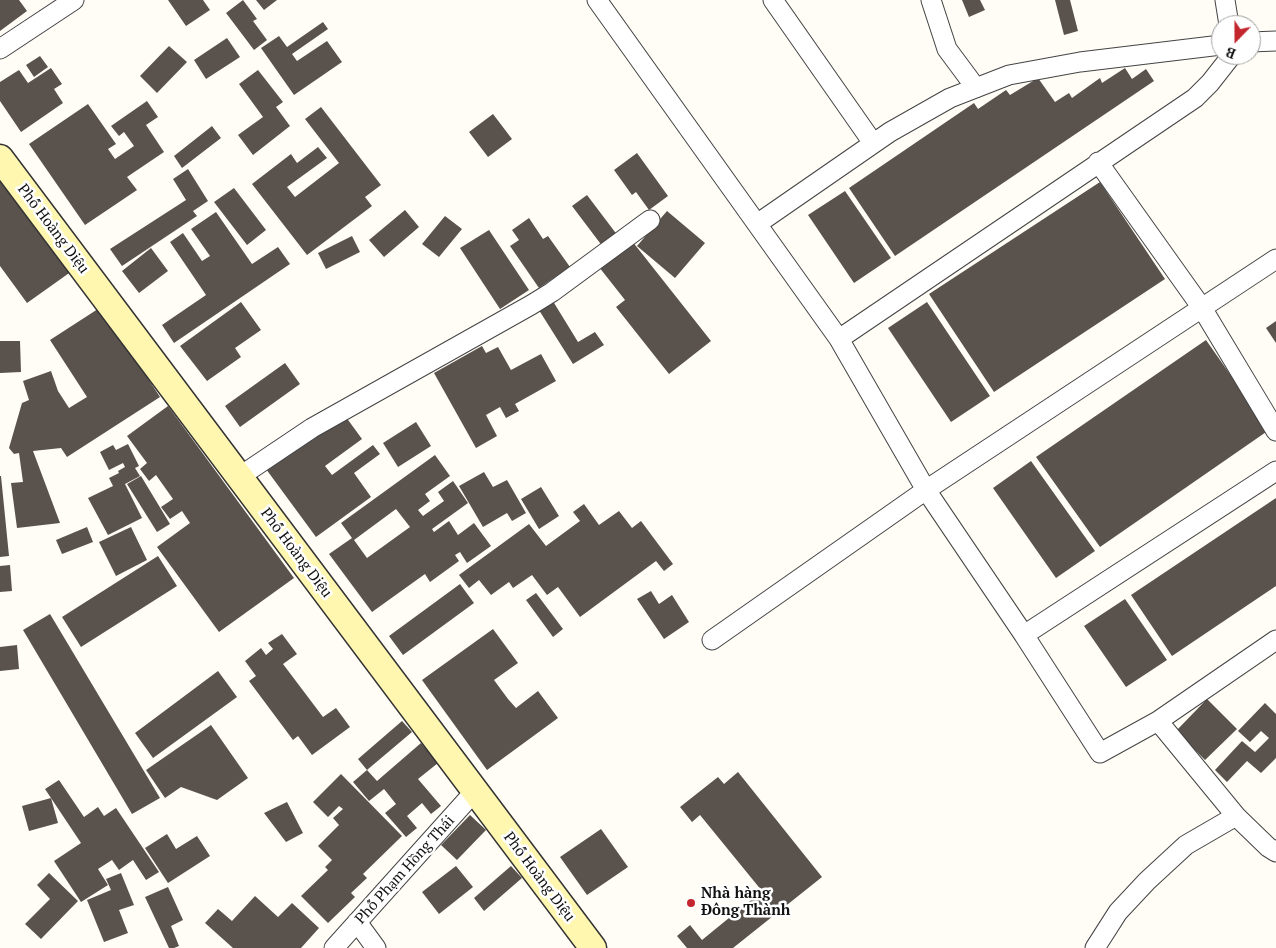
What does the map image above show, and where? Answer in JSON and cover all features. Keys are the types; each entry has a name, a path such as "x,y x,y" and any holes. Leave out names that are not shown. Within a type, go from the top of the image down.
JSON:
{"main road":[{"name":"Phố Hoàng Diệu","path":"0,158 593,948"}],"street":[{"path":"0,49 74,0"},
{"path":"597,0 839,339 926,490 1024,635 1100,753 1158,721 1276,640"},
{"path":"773,0 873,143"},
{"path":"931,0 947,49 976,88"},
{"path":"1225,0 1227,15"},
{"path":"1261,42 1276,41"},
{"path":"757,224 873,143 950,98 1009,75 1211,46"},
{"path":"839,339 1195,98 1224,65"},
{"path":"1098,162 1202,308 1276,432"},
{"path":"239,477 312,428 552,292 650,220"},
{"path":"712,640 926,490 1276,259"},
{"path":"1024,635 1276,471"},
{"path":"1158,721 1236,816 1268,847 1276,852"},
{"name":"Phố Phạm Hồng Thái","path":"334,948 474,791"},
{"path":"1104,944 1118,912 1148,881 1186,845 1236,816"},
{"path":"357,922 376,948"}],"building":[{"path":"0,0 19,0 27,11 0,31"},
{"path":"168,0 203,0 210,10 186,26"},
{"path":"243,0 257,19 253,21 267,40 254,50 226,13"},
{"path":"256,0 277,0 264,10"},
{"path":"962,0 980,0 985,10 969,17"},
{"path":"1055,0 1070,0 1078,31 1064,35"},
{"path":"323,22 328,29 292,54 297,61 327,41 342,62 294,95 261,48 279,36 287,47"},
{"path":"227,38 240,57 206,79 194,60"},
{"path":"169,46 187,62 157,93 140,76"},
{"path":"40,56 48,67 34,77 26,65"},
{"path":"51,68 62,84 54,89 63,103 21,132 0,101 0,82 19,70 28,83"},
{"path":"1125,68 1132,79 1146,69 1154,81 895,256 849,188 974,103 978,109 1006,90 1010,95 1038,78 1055,102 1069,93 1072,98 1100,78 1102,83"},
{"path":"258,70 283,102 276,107 290,126 253,155 238,135 263,117 239,84"},
{"path":"147,101 158,117 146,125 164,152 127,177 137,190 85,225 29,144 88,104 116,144 108,149 115,159 134,146 124,132 119,136 111,126"},
{"path":"321,107 381,185 365,197 372,206 307,255 252,184 291,154 297,163 318,147 327,158 287,187 295,197 339,163 305,119"},
{"path":"493,114 512,139 488,157 469,132"},
{"path":"212,126 221,138 182,168 174,156"},
{"path":"637,153 668,196 649,210 636,192 632,195 614,170"},
{"path":"188,169 208,201 193,211 197,216 122,266 110,249 186,200 173,179"},
{"path":"0,172 72,271 27,303 0,266"},
{"path":"1100,182 1165,279 994,392 929,294"},
{"path":"234,188 266,230 247,245 214,202"},
{"path":"845,191 891,258 854,283 808,215"},
{"path":"587,195 618,236 603,247 572,206"},
{"path":"405,210 419,227 384,257 369,240"},
{"path":"667,211 705,243 675,278 637,246"},
{"path":"216,212 252,264 278,247 290,264 174,343 162,325 206,295 170,242 183,233 202,261 210,256 191,229"},
{"path":"445,216 462,229 439,257 422,244"},
{"path":"529,218 543,239 548,236 570,267 539,288 510,246 519,240 512,230"},
{"path":"489,230 529,290 500,309 460,248"},
{"path":"352,236 360,252 326,269 318,253"},
{"path":"632,241 711,341 669,374 616,307 625,300 599,267"},
{"path":"151,248 168,271 139,293 122,271"},
{"path":"551,298 578,342 595,332 604,345 573,364 537,307"},
{"path":"241,302 261,330 235,348 241,357 207,381 180,346"},
{"path":"927,302 990,396 951,422 888,328"},
{"path":"101,307 160,397 67,457 61,448 33,451 60,523 17,528 11,483 23,482 19,453 14,454 9,448 22,403 29,400 23,381 51,371 58,391 69,408 87,397 50,340"},
{"path":"1276,321 1276,343 1266,328"},
{"path":"1206,340 1269,430 1100,547 1036,457"},
{"path":"0,341 20,341 21,372 0,373"},
{"path":"482,346 486,353 498,347 511,370 541,354 556,381 515,404 519,411 506,418 500,407 486,415 497,436 476,448 434,373"},
{"path":"285,363 300,384 240,427 225,406"},
{"path":"168,406 294,578 219,632 157,547 190,523 182,511 170,519 161,507 173,499 156,475 149,481 140,469 147,463 127,436"},
{"path":"343,413 362,439 325,466 332,475 373,445 380,454 354,473 371,497 316,537 266,469"},
{"path":"416,422 431,446 398,467 383,443"},
{"path":"128,444 139,466 135,468 140,476 125,484 142,518 108,535 88,498 113,486 109,478 119,473 118,471 125,467 123,463 109,470 100,452 113,445 116,450"},
{"path":"435,455 450,476 425,494 430,501 418,510 423,516 444,501 438,492 453,481 468,503 432,529 434,532 449,521 458,535 474,523 491,546 467,563 460,552 455,555 459,561 430,582 425,574 372,612 329,554 352,538 341,523","holes":["396,509 410,527 367,558 354,540"]},
{"path":"1031,461 1095,551 1056,578 993,488"},
{"path":"484,472 493,487 507,480 526,513 512,521 507,513 483,527 459,486"},
{"path":"0,476 9,556 0,557"},
{"path":"141,476 170,524 157,532 127,484"},
{"path":"541,487 559,516 539,529 521,499"},
{"path":"1276,498 1276,586 1172,656 1131,595"},
{"path":"584,504 599,525 619,511 632,528 641,521 673,564 664,571 656,561 580,617 558,587 547,595 532,575 513,588 509,582 491,595 479,580 469,588 459,575 529,524 546,546 580,521 573,512"},
{"path":"87,527 93,542 62,554 56,540"},
{"path":"131,527 147,560 116,576 99,542"},
{"path":"158,556 177,586 81,647 62,617"},
{"path":"10,565 12,591 0,592 0,566"},
{"path":"460,584 474,603 403,655 389,636"},
{"path":"651,591 659,604 672,595 689,622 664,639 637,599"},
{"path":"536,593 563,629 553,637 526,600"},
{"path":"1125,599 1167,660 1126,687 1084,626"},
{"path":"50,614 160,798 132,814 23,630"},
{"path":"493,629 518,663 494,680 516,708 538,691 558,718 487,770 422,680"},
{"path":"282,634 297,654 283,664 323,717 336,708 350,727 312,755 298,736 293,740 249,681 256,676 245,661 261,648 266,655 273,649 268,643"},
{"path":"17,645 19,669 0,671 0,647"},
{"path":"218,671 237,697 153,758 135,733"},
{"path":"1207,699 1237,729 1205,760 1176,731"},
{"path":"1265,703 1276,714 1276,758 1261,773 1247,761 1227,782 1215,770 1242,741 1255,752 1269,738 1261,731 1250,742 1238,731"},
{"path":"402,721 412,732 367,770 358,759"},
{"path":"211,725 248,778 217,800 181,787 165,798 146,770"},
{"path":"421,743 438,763 418,779 441,806 431,814 422,803 407,816 417,828 406,837 385,813 396,804 384,789 369,801 353,782 367,770 377,781"},
{"path":"738,772 822,877 733,948 687,948 677,936 690,925 702,940 762,891 700,815 692,822 680,807 718,777 724,784"},
{"path":"341,774 402,836 363,874 367,878 351,893 355,897 328,923 301,896 328,870 325,867 332,860 318,846 339,825 333,818 343,809 339,806 328,817 313,802"},
{"path":"59,780 84,817 98,807 104,816 116,808 159,872 146,880 133,860 119,870 112,860 98,869 108,885 81,902 54,861 81,843 45,789"},
{"path":"51,798 58,823 29,831 22,806"},
{"path":"287,802 303,833 286,842 264,813"},
{"path":"470,815 486,830 457,860 441,845"},
{"path":"601,829 628,867 587,895 560,857"},
{"path":"167,834 176,849 197,836 210,856 168,883 145,848"},
{"path":"456,866 473,887 439,914 422,892"},
{"path":"511,866 522,878 484,911 474,898"},
{"path":"49,873 78,901 41,939 25,924 50,899 37,885"},
{"path":"121,873 134,905 119,910 128,933 104,942 87,900 111,890 106,879"},
{"path":"168,887 183,920 171,926 179,946 174,948 169,948 145,897"},
{"path":"255,896 278,917 292,903 319,928 301,948 233,948 205,923 218,909 232,921"}],"place":[{"name":"Nhà hàng Đông Thành","path":"691,903"}]}
